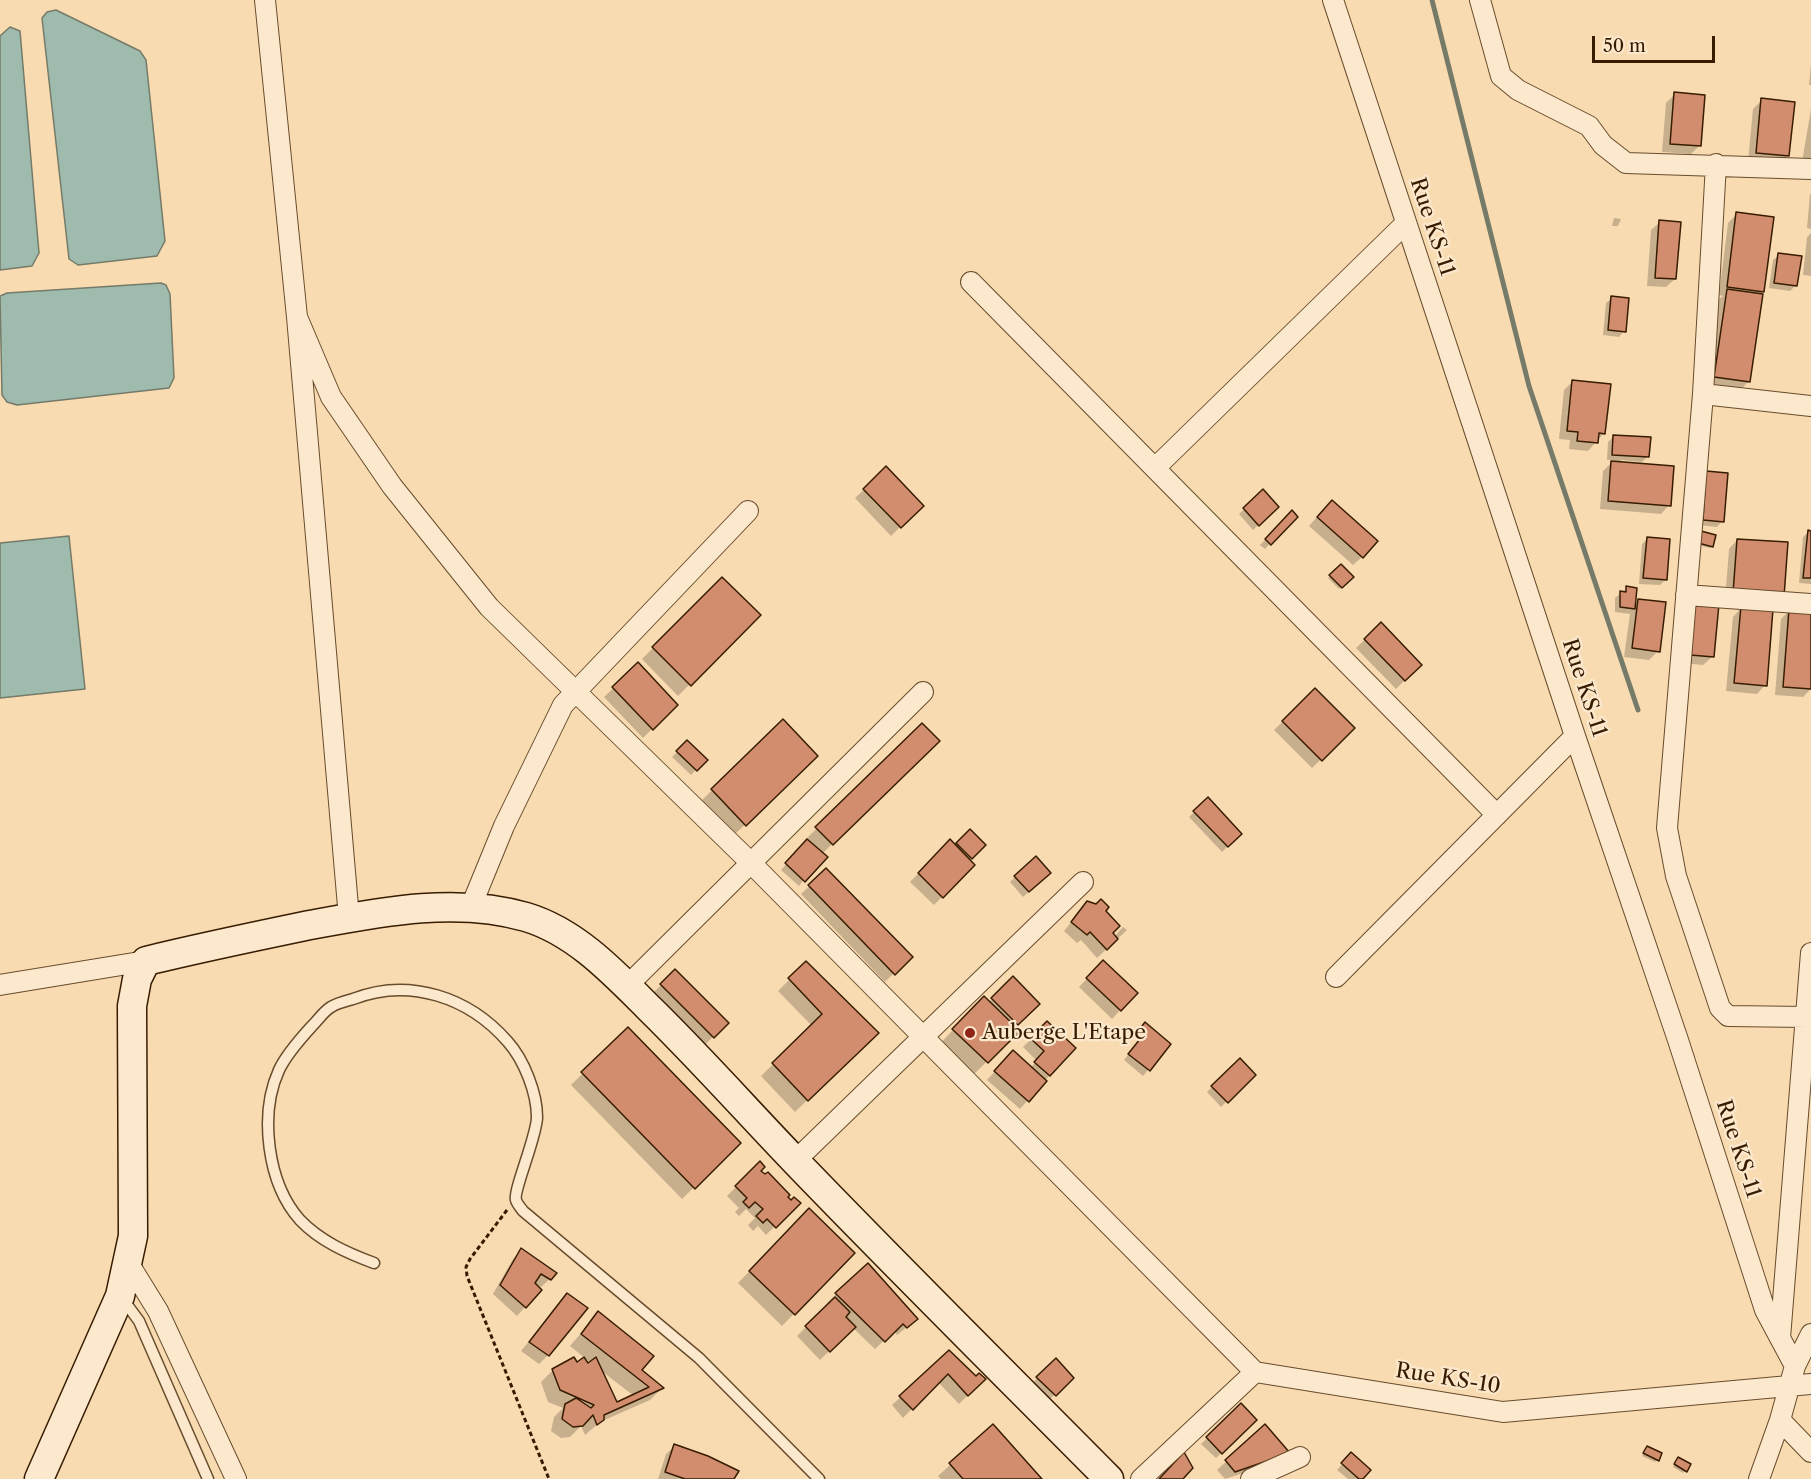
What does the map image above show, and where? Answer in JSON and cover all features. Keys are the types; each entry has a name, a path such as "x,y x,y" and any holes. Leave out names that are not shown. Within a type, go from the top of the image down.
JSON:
{"street":[{"path":"265,0 297,317 349,918"},
{"name":"Rue KS-11","path":"1333,0 1575,736 1678,1040 1765,1310 1796,1366"},
{"path":"1480,0 1501,76 1518,90 1589,126 1608,151 1626,163 1716,164 1811,169"},
{"path":"1716,164 1703,393 1667,828 1670,853 1723,1012 1728,1016 1806,1017"},
{"path":"1155,468 1406,223"},
{"path":"971,282 1497,815"},
{"path":"297,317 327,389 392,486 489,608 750,862 1255,1372 1141,1479"},
{"path":"1703,393 1811,406"},
{"path":"470,909 519,794 555,720 574,692 748,511"},
{"path":"1686,595 1811,604"},
{"path":"627,986 923,692"},
{"path":"1336,977 1575,736"},
{"path":"795,1161 1083,882"},
{"path":"0,985 146,961 186,950 349,918 441,907 526,917 556,930 598,958 627,986 795,1161 1109,1479"},
{"path":"39,1479 120,1296 129,1264 133,1236 132,1006 137,980 146,961"},
{"path":"1780,1338 1811,964"},
{"path":"129,1264 158,1311 236,1479"},
{"path":"1759,1479 1796,1366 1811,1334"},
{"name":"Rue KS-10","path":"1255,1372 1503,1413 1811,1384"},
{"path":"1780,1420 1811,1452"},
{"path":"1251,1479 1300,1458"}],"lane":[{"path":"374,1263 322,1239 299,1219 280,1187 268,1147 269,1111 279,1069 306,1033 331,1007 368,993 408,989 447,997 481,1016 509,1043 529,1078 537,1116 530,1155 516,1190 516,1199 523,1211 699,1358 819,1479"},
{"path":"120,1296 140,1321 208,1479"}],"path":[{"path":"516,1199 471,1259 466,1267 466,1276 549,1479"}],"shaded area":[{"path":"56,10 140,51 146,60 165,241 157,256 78,265 69,259 42,18 47,12"},
{"path":"10,27 20,31 39,253 32,266 0,270 0,36"},
{"path":"161,283 166,285 170,294 174,378 169,388 17,405 7,402 2,395 0,296 7,293"},
{"path":"69,536 85,689 0,698 0,543"}],"building":[{"path":"1674,92 1705,95 1701,146 1670,144"},
{"path":"1761,98 1795,102 1789,156 1756,153"},
{"path":"1736,212 1774,217 1764,292 1727,287"},
{"path":"1659,220 1681,222 1676,279 1655,278"},
{"path":"1778,253 1802,256 1797,286 1774,283"},
{"path":"1727,289 1763,294 1750,382 1714,377"},
{"path":"1611,296 1629,298 1626,332 1608,330"},
{"path":"1572,380 1611,384 1605,434 1599,433 1598,443 1577,441 1578,432 1567,431"},
{"path":"1613,435 1651,437 1649,457 1612,455"},
{"path":"1611,461 1674,466 1671,506 1608,501"},
{"path":"886,466 924,506 901,528 863,489"},
{"path":"1706,471 1728,473 1724,522 1703,520"},
{"path":"1263,489 1279,507 1259,526 1243,508"},
{"path":"1332,500 1378,541 1363,558 1317,517"},
{"path":"1292,510 1298,517 1271,545 1265,539"},
{"path":"1808,530 1811,531 1811,578 1803,578"},
{"path":"1701,531 1716,535 1713,547 1698,543"},
{"path":"1647,537 1670,539 1667,580 1643,578"},
{"path":"1737,539 1788,542 1784,597 1733,593"},
{"path":"1341,564 1354,577 1342,588 1329,575"},
{"path":"722,577 761,615 691,686 652,647"},
{"path":"1626,586 1637,588 1635,609 1620,607 1620,591 1626,592"},
{"path":"1638,599 1666,602 1660,652 1632,648"},
{"path":"1695,602 1719,604 1714,657 1690,655"},
{"path":"1741,606 1773,609 1767,686 1734,683"},
{"path":"1789,609 1811,611 1811,689 1783,687"},
{"path":"1381,622 1422,665 1405,681 1364,639"},
{"path":"638,662 678,705 653,730 612,687"},
{"path":"1315,688 1355,728 1322,761 1282,721"},
{"path":"783,719 818,756 746,826 711,789"},
{"path":"922,723 940,741 833,845 815,827"},
{"path":"687,740 708,760 697,771 676,751"},
{"path":"1208,797 1242,834 1228,847 1193,811"},
{"path":"970,829 986,845 972,859 956,843"},
{"path":"807,839 828,857 805,882 785,863"},
{"path":"950,839 975,865 943,898 918,873"},
{"path":"1036,856 1051,873 1029,892 1014,876"},
{"path":"826,868 913,957 895,975 808,885"},
{"path":"1101,899 1109,907 1106,911 1120,926 1113,933 1118,939 1107,950 1090,932 1087,935 1071,922 1087,901 1096,904"},
{"path":"1103,960 1138,993 1121,1011 1086,978"},
{"path":"806,961 879,1033 808,1101 772,1063 822,1014 788,978"},
{"path":"675,969 729,1023 714,1038 660,984"},
{"path":"1013,976 1040,1004 1018,1025 991,998"},
{"path":"984,996 1020,1031 988,1063 952,1029"},
{"path":"1047,1021 1076,1048 1050,1076 1034,1062 1044,1051 1030,1038"},
{"path":"1145,1022 1171,1044 1150,1071 1128,1054 1144,1034 1139,1030"},
{"path":"628,1027 741,1143 695,1189 581,1072"},
{"path":"1013,1050 1047,1081 1029,1102 994,1071"},
{"path":"1240,1058 1256,1075 1228,1103 1211,1086"},
{"path":"760,1161 765,1167 761,1171 765,1174 768,1172 790,1195 788,1197 791,1200 794,1197 801,1203 776,1228 767,1219 763,1223 756,1216 763,1209 755,1202 749,1208 743,1202 747,1198 735,1186"},
{"path":"809,1208 855,1253 795,1315 749,1271"},
{"path":"521,1248 557,1273 551,1280 541,1274 535,1283 542,1290 526,1308 500,1285"},
{"path":"868,1263 918,1319 907,1328 903,1324 885,1342 835,1293"},
{"path":"567,1293 588,1308 549,1356 529,1342"},
{"path":"835,1297 850,1312 846,1317 856,1327 830,1352 805,1326"},
{"path":"598,1311 654,1356 642,1370 664,1388 604,1415 604,1420 597,1425 593,1415 583,1426 573,1427 562,1419 565,1404 576,1398 591,1408 594,1405 560,1390 552,1369 574,1357 577,1362 584,1357 588,1363 596,1357 617,1402 649,1387 581,1334"},
{"path":"949,1350 976,1376 979,1373 986,1379 968,1396 948,1374 913,1410 899,1396"},
{"path":"1056,1358 1074,1378 1056,1396 1036,1377"},
{"path":"1241,1403 1257,1420 1222,1454 1206,1437"},
{"path":"993,1424 1042,1479 963,1479 949,1463"},
{"path":"1265,1424 1290,1453 1235,1472 1225,1460"},
{"path":"674,1444 708,1456 739,1471 734,1479 685,1479 665,1472"},
{"path":"1647,1446 1662,1453 1659,1461 1643,1453"},
{"path":"1184,1452 1193,1468 1183,1479 1159,1479"},
{"path":"1351,1452 1371,1470 1363,1479 1359,1479 1341,1463"},
{"path":"1678,1457 1691,1464 1687,1472 1674,1464"}],"waterway":[{"path":"1432,0 1529,386 1638,710"}],"place":[{"name":"Auberge L'Etape","path":"970,1033"}]}
